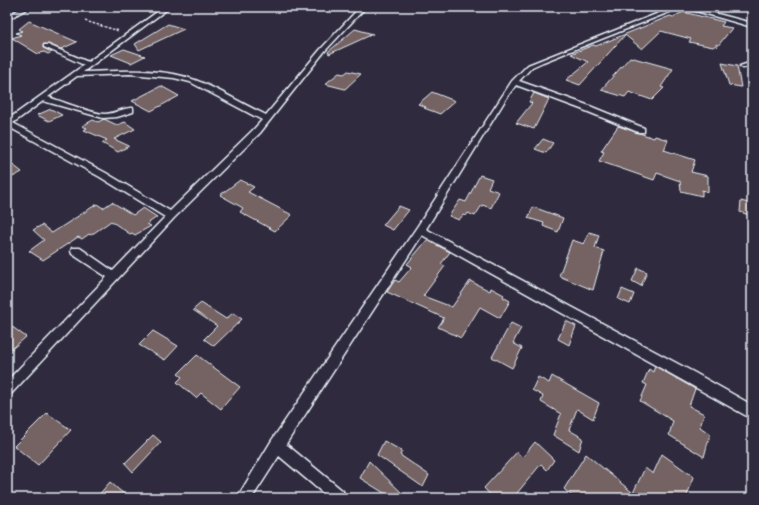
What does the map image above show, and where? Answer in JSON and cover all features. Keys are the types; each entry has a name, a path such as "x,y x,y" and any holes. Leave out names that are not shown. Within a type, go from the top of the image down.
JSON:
{"street":[{"path":"7,18 27,7"},
{"path":"167,7 7,124 103,175 171,216"},
{"path":"7,390 113,276 267,119 322,51 363,7"},
{"path":"659,7 675,8"},
{"path":"685,7 752,25"},
{"path":"244,498 420,230 514,82 530,66 675,8"},
{"path":"46,46 88,64"},
{"path":"743,66 752,64"},
{"path":"76,74 130,72 174,76 192,81 267,119"},
{"path":"514,82 584,107 641,130"},
{"path":"42,98 103,116 117,115 130,110"},
{"path":"420,230 692,377 752,412"},
{"path":"76,251 113,276"},
{"path":"278,445 338,496"}],"path":[{"path":"86,22 130,34"}],"building":[{"path":"683,12 724,22 721,26 732,28 717,47 717,44 713,47 689,42 691,39 661,31 642,49 625,35 580,85 566,80 588,62 571,54 593,45 596,46"},
{"path":"29,21 77,42 61,49 44,44 43,48 52,52 48,54 44,52 38,54 12,38 21,35 16,33 22,31 19,29"},
{"path":"168,24 184,29 139,50 135,44"},
{"path":"355,29 373,34 329,54 328,52"},
{"path":"124,49 145,56 131,63 111,55"},
{"path":"630,57 673,69 661,87 664,88 652,100 629,92 625,97 601,90"},
{"path":"722,63 737,66 741,87 729,85"},
{"path":"348,71 361,74 345,89 325,84 339,73 344,74"},
{"path":"161,86 179,96 151,111 132,101"},
{"path":"432,92 455,101 440,114 418,104"},
{"path":"534,93 549,99 534,129 516,123 532,103 529,102"},
{"path":"51,109 62,115 49,121 37,115"},
{"path":"104,119 117,125 125,122 135,129 114,139 129,146 118,152 102,143 107,140 84,130 87,128 82,126 93,120 98,122"},
{"path":"618,126 654,138 655,136 668,140 664,150 695,160 691,172 708,176 708,192 702,190 702,196 681,191 680,181 657,173 654,180 599,161 604,152 601,151"},
{"path":"543,139 553,143 546,153 535,149"},
{"path":"13,165 22,172 7,180 7,168"},
{"path":"480,175 492,179 488,188 499,192 491,208 482,205 475,216 468,213 466,216 463,215 459,220 449,216 460,200 466,202"},
{"path":"240,180 254,187 248,192 292,215 275,231 240,212 243,208 220,195"},
{"path":"741,201 752,204 752,216 740,212"},
{"path":"112,202 133,215 143,208 157,217 147,224 151,226 135,235 132,233 130,234 111,221 91,235 89,234 82,239 78,237 43,260 29,251 44,240 33,230 42,225 52,233 97,204 103,208"},
{"path":"399,206 409,210 393,230 383,225"},
{"path":"533,207 563,218 558,232 543,226 544,223 528,218"},
{"path":"589,232 599,235 595,248 604,251 593,290 559,276 572,240 584,244"},
{"path":"427,240 450,252 441,264 445,266 423,296 452,307 470,281 490,291 491,288 504,295 503,297 510,301 500,318 480,307 461,338 438,327 444,318 387,292 395,280 399,282 412,267 407,264"},
{"path":"638,268 647,272 641,286 632,281"},
{"path":"622,289 634,294 630,304 618,299"},
{"path":"201,303 226,319 233,313 242,319 214,346 204,339 217,326 193,310"},
{"path":"566,321 576,326 569,345 558,339"},
{"path":"7,323 26,337 7,353"},
{"path":"511,323 521,328 513,343 522,348 512,368 492,357"},
{"path":"153,331 178,346 165,360 139,345"},
{"path":"197,355 240,387 221,409 201,393 196,398 177,382 182,377 178,374"},
{"path":"655,366 695,389 689,406 704,414 700,427 710,434 704,457 669,435 673,421 640,401 647,385 643,383 649,369 653,372"},
{"path":"552,376 599,403 593,419 577,409 569,430 583,438 579,451 553,435 561,414 541,402 543,396 532,390 538,377 549,383"},
{"path":"47,413 71,430 38,465 14,446"},
{"path":"153,435 161,442 133,472 125,463"},
{"path":"384,441 402,451 400,455 429,475 423,487 377,455"},
{"path":"535,442 554,460 547,470 541,464 513,498 493,498 484,488 517,452 522,458"},
{"path":"586,454 633,493 645,468 653,474 662,454 694,477 686,498 574,498 564,489"},
{"path":"369,461 407,498 392,498 360,478"},
{"path":"110,482 118,489 129,498 96,498"}]}
